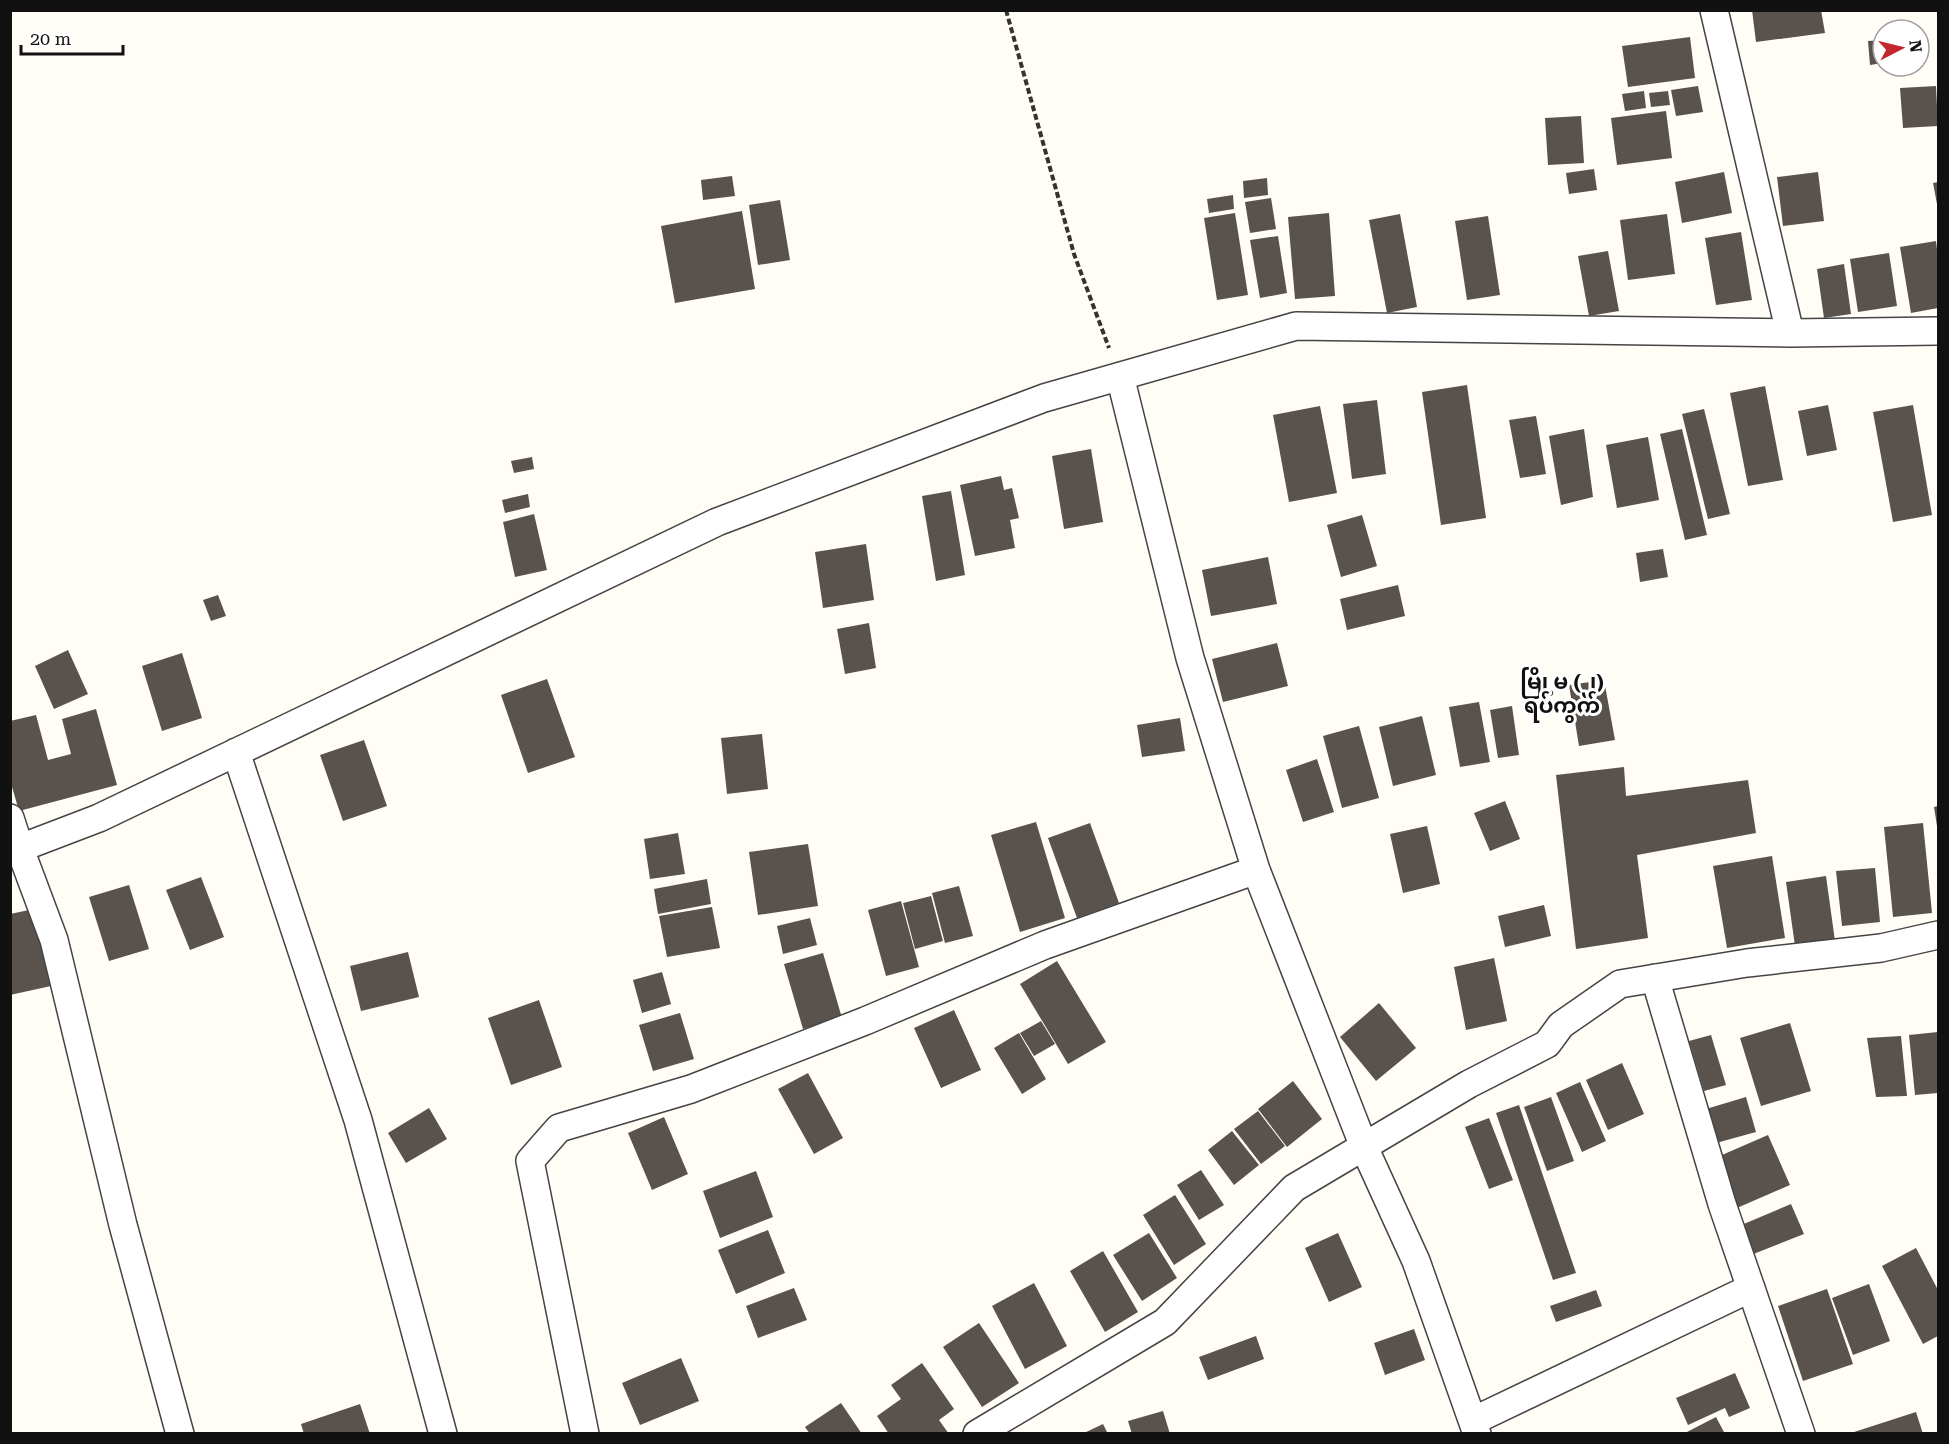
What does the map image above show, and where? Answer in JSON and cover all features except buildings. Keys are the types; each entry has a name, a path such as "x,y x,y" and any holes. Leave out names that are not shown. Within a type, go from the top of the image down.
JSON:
{"street":[{"path":"1714,10 1790,333"},
{"path":"15,850 99,818 717,522 1044,398 1296,326 1790,333 1938,331"},
{"path":"1120,376 1190,658 1256,870 1364,1147 1416,1261 1475,1427 1752,1288"},
{"path":"236,752 358,1120 443,1434"},
{"path":"10,818 15,850 54,940 123,1224 180,1434"},
{"path":"585,1434 530,1161 559,1128 691,1089 865,1021 1045,945 1256,870"},
{"path":"977,1434 1165,1322 1294,1188 1469,1084 1548,1044 1560,1025 1620,984 1747,963 1881,948 1938,935"},
{"path":"1654,978 1722,1204 1801,1434"}],"path":[{"path":"1006,10 1074,254 1120,376"}],"district":[{"name":"မြို့မ (၂) ရပ်ကွက်","path":"1562,694"}]}
